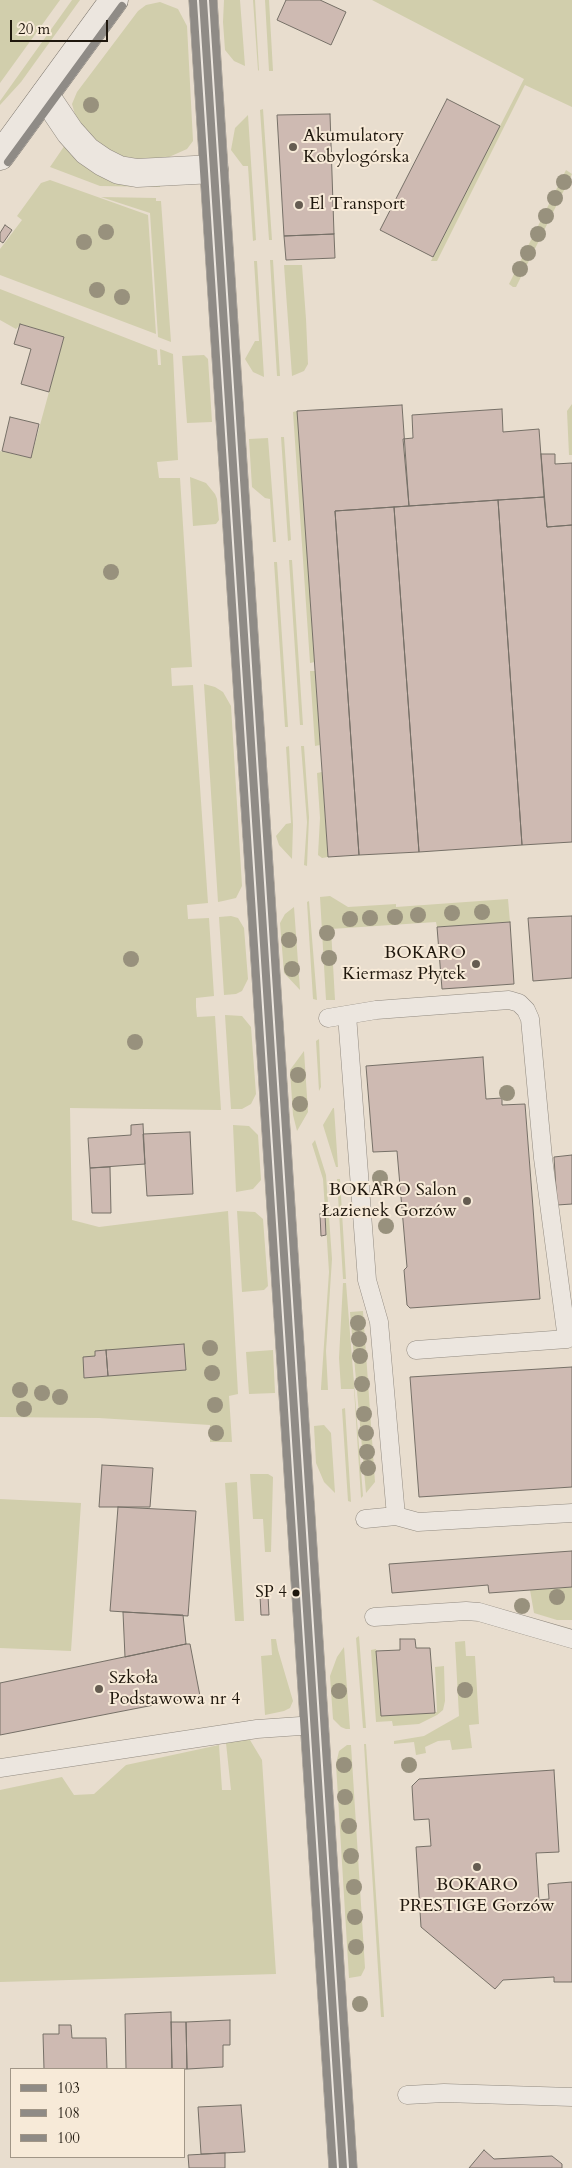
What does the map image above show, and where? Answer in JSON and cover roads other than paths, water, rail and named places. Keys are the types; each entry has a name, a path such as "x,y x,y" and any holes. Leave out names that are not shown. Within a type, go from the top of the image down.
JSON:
{"street":[{"path":"0,156 114,0"},
{"path":"202,0 343,2168"},
{"path":"44,95 86,151 119,170 146,173 214,168"}],"lane":[{"path":"328,1018 376,1010 509,1000 519,1003 526,1010 530,1019 543,1158 570,1339 416,1350"},
{"path":"347,1015 367,1280 379,1322 396,1516"},
{"path":"365,1518 396,1516 418,1522 572,1513"},
{"path":"374,1617 473,1612 498,1617 572,1639"},
{"path":"0,1768 257,1729 315,1725"},
{"path":"407,2095 444,2093 572,2097"}],"place":[{"name":"Akumulatory Kobylogórska","path":"293,147"},
{"name":"El Transport","path":"299,205"},
{"name":"BOKARO Kiermasz Płytek","path":"476,964"},
{"name":"BOKARO Salon Łazienek Gorzów","path":"467,1201"},
{"name":"SP 4","path":"296,1593"},
{"name":"Szkoła Podstawowa nr 4","path":"99,1689"},
{"name":"BOKARO PRESTIGE Gorzów","path":"477,1867"}]}
